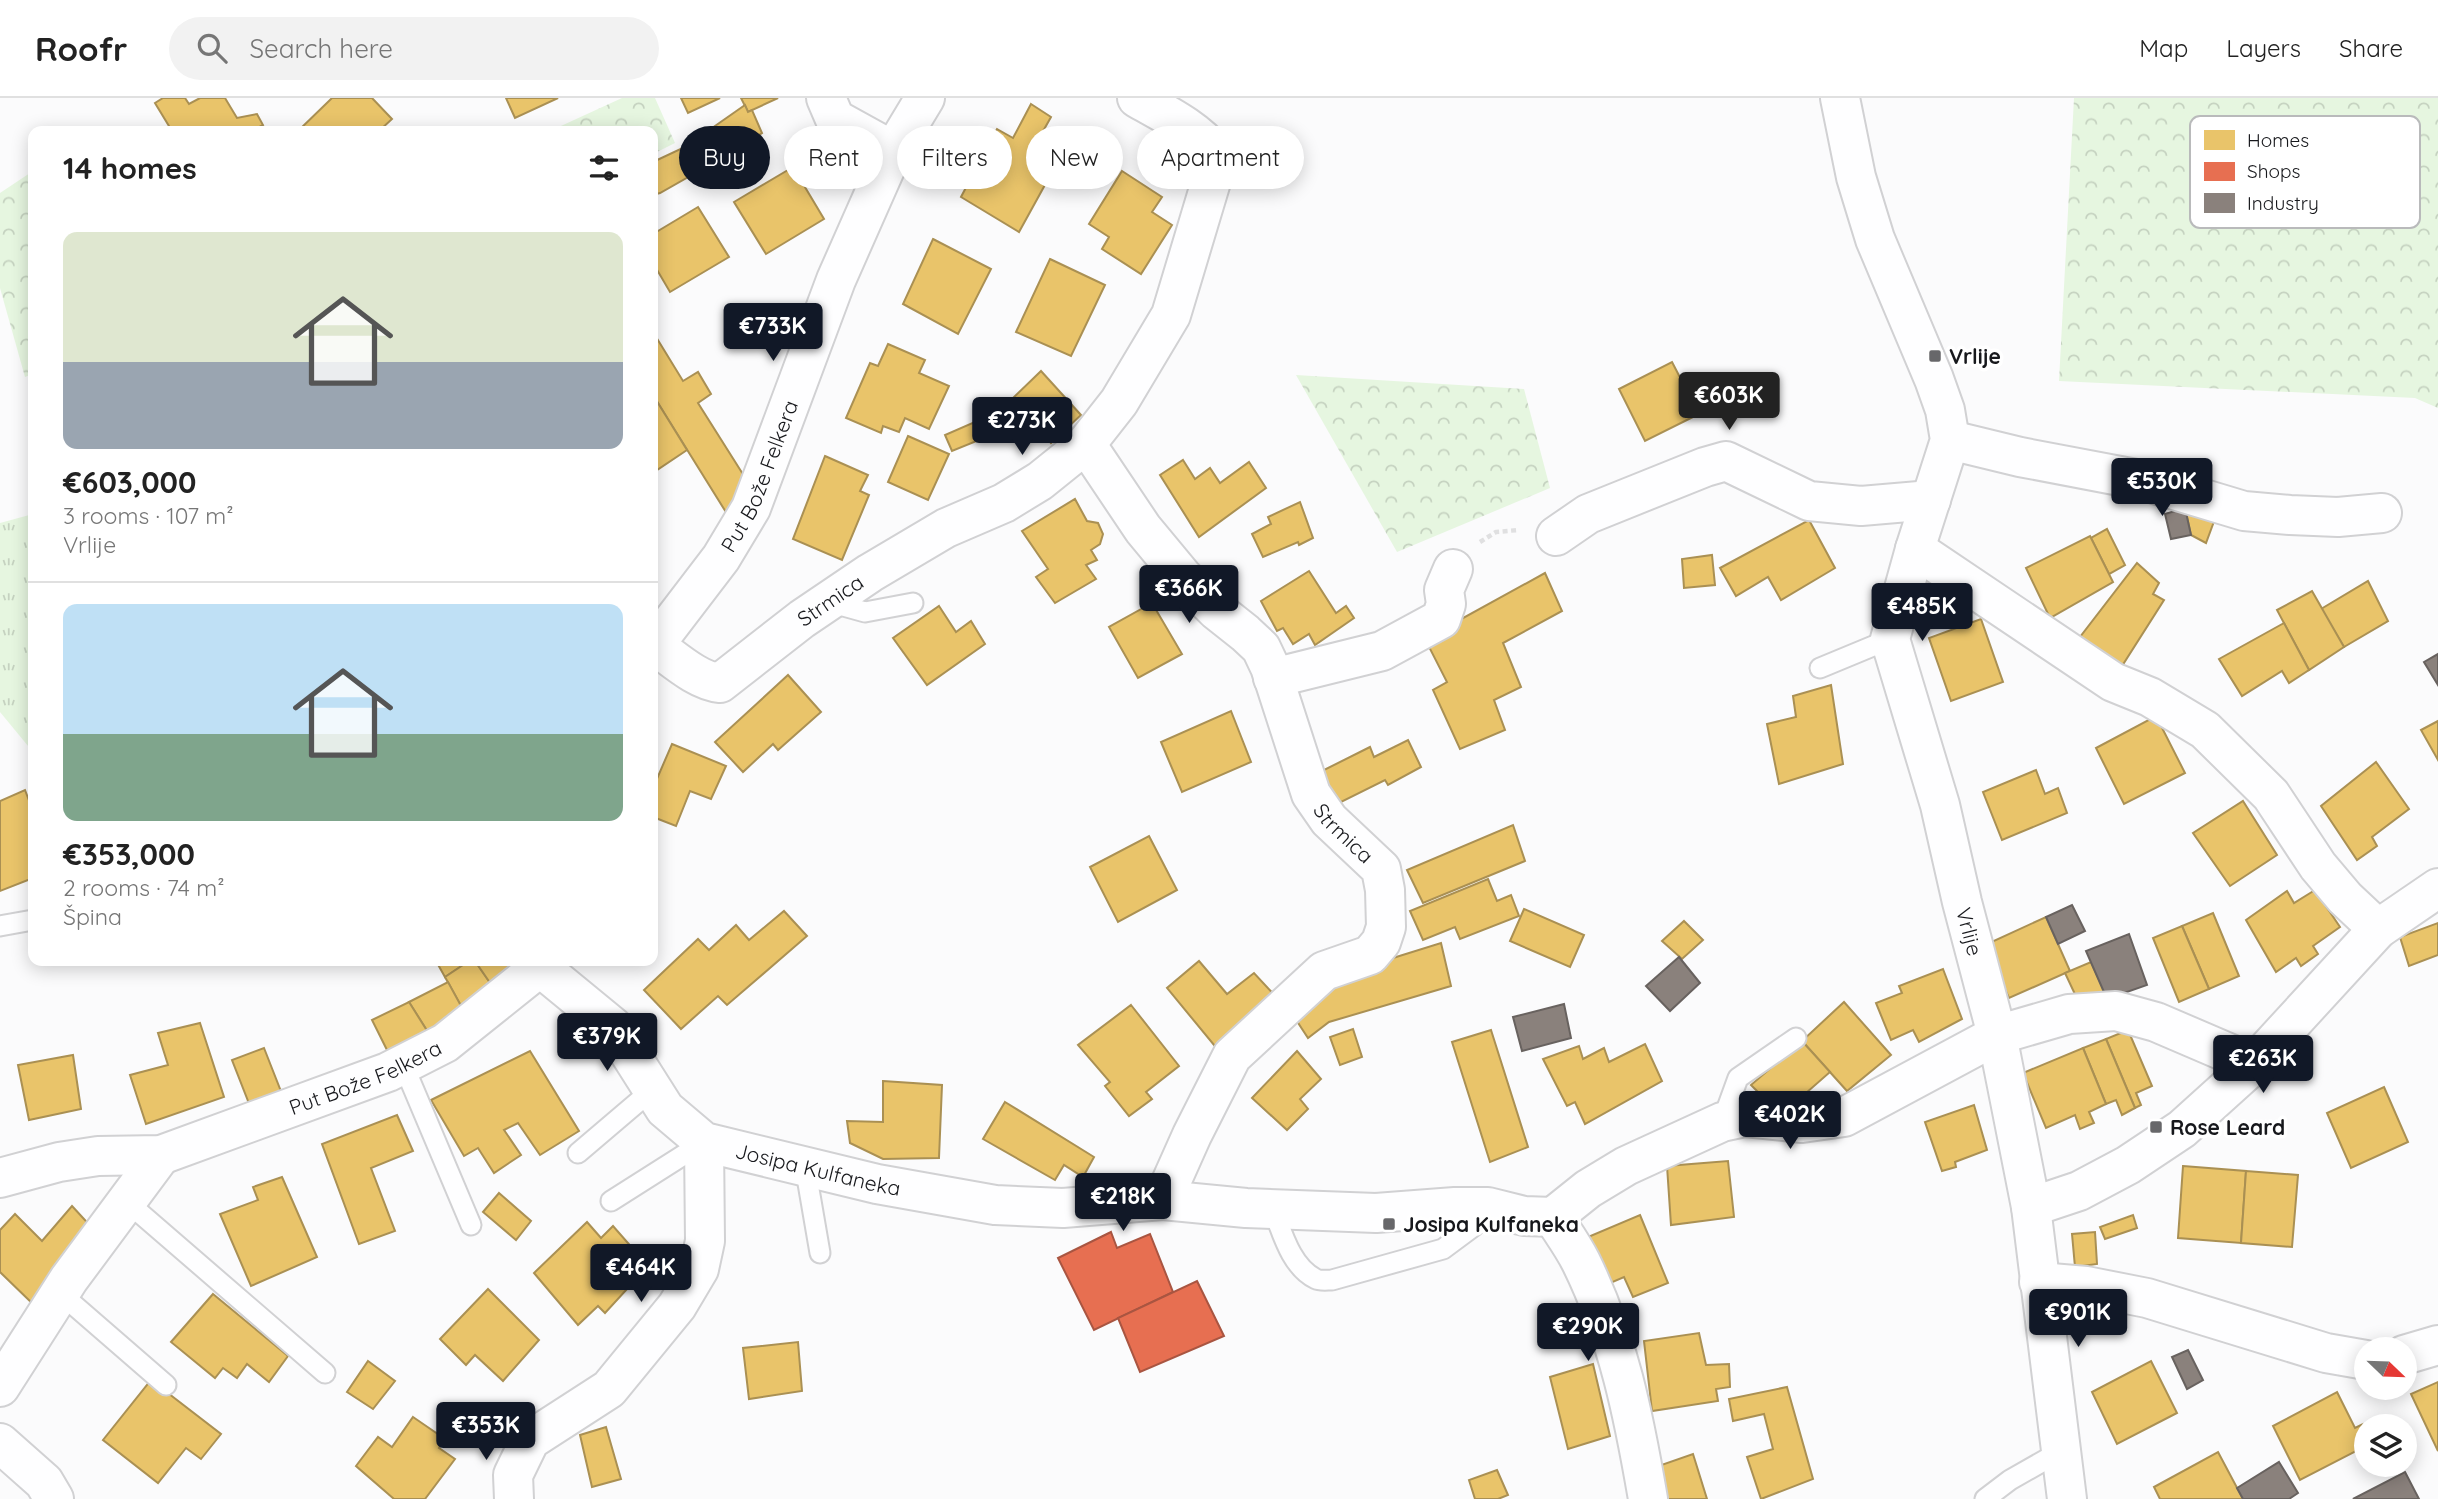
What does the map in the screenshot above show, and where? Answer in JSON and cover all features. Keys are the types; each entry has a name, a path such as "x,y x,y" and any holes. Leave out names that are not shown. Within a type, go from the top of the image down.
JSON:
{"street":[{"path":"826,98 835,119 893,150"},
{"name":"Put Bože Felkera","path":"658,640 721,558 751,508 836,280 893,150 925,98"},
{"name":"Strmica","path":"658,649 701,676 720,683 828,601 946,528 1004,503 1040,481 1086,444 1119,402 1171,315 1213,175 1216,154 1208,144 1177,121 1137,98"},
{"path":"1840,98 1856,177 1875,239 1934,379 1945,410 1950,440 1890,639"},
{"path":"1950,440 2020,457 2141,480 2244,511 2338,517 2382,513"},
{"name":"Strmica","path":"1086,444 1143,529 1182,576 1216,610 1261,648 1311,794 1329,820 1381,869 1385,890 1386,927 1381,942 1370,955 1324,971 1232,1056 1163,1200"},
{"path":"1556,536 1588,514 1726,461 1809,501 1861,506 1931,500"},
{"path":"1915,549 2113,682 2150,697 2205,730 2271,795 2318,866 2345,898 2378,929"},
{"path":"1273,678 1382,651 1441,619 1446,604 1444,590 1453,569"},
{"name":"Vrlije","path":"1890,639 1940,805 1997,1035 2031,1207 2067,1499"},
{"path":"2031,1207 2079,1191 2128,1165 2182,1129 2254,1064 2378,929 2438,888"},
{"name":"Put Bože Felkera","path":"0,1178 59,1162 98,1156 161,1155 376,1077 445,1043 540,966"},
{"name":"Josipa Kulfaneka","path":"544,966 613,1027 665,1109 704,1142 877,1184 995,1205 1063,1208 1163,1200 1273,1209 1376,1213 1455,1207 1488,1208 1524,1216 1553,1217"},
{"path":"1648,1499 1634,1418 1609,1324 1580,1259 1553,1217 1588,1189 1626,1166 1723,1122 1745,1117 1802,1123 1844,1117 1997,1035 2069,1014 2116,1011 2156,1023 2254,1064"},
{"name":"Josipa Kulfaneka","path":"514,1499 513,1475 530,1440 609,1389 677,1306 699,1269 705,1241 704,1142"},
{"path":"0,1387 60,1293 161,1155"},
{"path":"2039,1282 2087,1286 2147,1298 2326,1353 2354,1358"},
{"path":"2417,1351 2438,1345"},
{"path":"0,1443 44,1482 54,1499"}],"lane":[{"path":"828,601 865,612 913,603"},
{"path":"1820,668 1890,639"},
{"path":"0,926 28,921"},
{"path":"1723,1122 1738,1078 1796,1038"},
{"path":"403,1064 471,1225"},
{"path":"578,1153 652,1090"},
{"path":"611,1201 704,1142"},
{"path":"805,1166 820,1253"},
{"path":"127,1202 325,1373"},
{"path":"1273,1209 1285,1241 1299,1265 1317,1279 1332,1280 1443,1249 1474,1226 1488,1208"},
{"path":"60,1293 166,1385"},
{"path":"1986,1499 2011,1480 2061,1451"}],"path":[{"path":"1453,569 1477,543 1496,532 1526,529 1556,536"}],"green space":[{"path":"622,98 655,98 675,143 658,152 658,126 561,126"},
{"path":"2074,98 2438,98 2438,408 2415,398 2059,381"},
{"path":"28,174 28,376 25,377 0,288 0,193"},
{"path":"1296,375 1524,389 1550,488 1397,552"},
{"path":"28,515 28,746 0,712 0,523"}],"building: Homes":[{"path":"163,98 185,98 189,104 200,98 225,98 237,118 257,114 263,125 169,126 155,103"},
{"path":"332,98 372,98 392,119 384,126 303,126"},
{"path":"506,98 558,98 515,118"},
{"path":"681,98 720,98 688,113"},
{"path":"741,98 778,98 748,112"},
{"path":"1031,104 1051,117 1046,126 1026,126 1026,189 1043,189 1019,232 961,197 965,189 1012,189 1013,138"},
{"path":"745,105 748,112 752,110 759,126 715,126"},
{"path":"679,150 679,182 658,194 658,160"},
{"path":"784,172 784,189 806,189 824,219 766,254 734,202 756,189 770,189 770,181"},
{"path":"1123,172 1137,181 1137,189 1150,189 1162,197 1152,212 1172,225 1141,274 1102,249 1109,237 1089,224 1111,189 1123,189"},
{"path":"698,207 729,257 670,292 658,272 658,231"},
{"path":"933,239 991,269 958,334 903,304"},
{"path":"1050,259 1105,285 1071,356 1016,332"},
{"path":"658,340 683,381 698,372 711,394 698,403 746,479 729,517 658,403"},
{"path":"888,344 925,360 919,373 949,386 929,429 905,418 899,432 883,426 881,433 846,418 870,363 878,366"},
{"path":"1672,362 1699,414 1645,441 1619,389"},
{"path":"1041,371 1081,415 1051,443 1011,400"},
{"path":"658,403 687,450 658,469"},
{"path":"977,421 984,438 952,451 945,435"},
{"path":"908,436 949,454 928,500 888,482"},
{"path":"825,456 868,475 860,491 869,495 842,560 793,539"},
{"path":"1183,460 1195,479 1210,468 1220,483 1249,462 1266,488 1199,537 1160,475"},
{"path":"1075,499 1087,521 1098,523 1103,534 1100,544 1091,550 1097,560 1086,565 1096,579 1055,603 1036,577 1048,569 1022,531"},
{"path":"1300,502 1313,538 1263,557 1252,534 1271,524 1268,517"},
{"path":"2185,508 2216,516 2206,543 2191,535"},
{"path":"1809,520 1835,568 1781,600 1768,577 1736,596 1720,568"},
{"path":"2107,529 2125,565 2109,574 2091,538"},
{"path":"2090,536 2113,582 2050,618 2026,568"},
{"path":"1712,555 1715,585 1684,588 1682,559"},
{"path":"2137,563 2159,583 2153,594 2164,600 2122,666 2080,637"},
{"path":"1309,571 1336,613 1346,606 1354,618 1315,645 1309,634 1293,644 1283,628 1277,631 1261,601"},
{"path":"1545,573 1562,611 1503,643 1521,687 1494,700 1505,730 1460,749 1433,690 1447,682 1425,639"},
{"path":"2368,581 2388,621 2344,647 2321,609"},
{"path":"2312,591 2344,647 2309,670 2277,610"},
{"path":"1152,603 1182,654 1138,678 1109,627"},
{"path":"939,606 956,632 971,621 985,644 927,685 893,638"},
{"path":"1981,619 2003,682 1951,701 1929,638"},
{"path":"2284,623 2309,670 2289,683 2282,671 2242,696 2219,659"},
{"path":"788,675 821,712 778,750 773,744 743,772 715,742"},
{"path":"1831,685 1843,764 1779,784 1767,724 1796,717 1793,696"},
{"path":"1231,711 1251,762 1182,792 1161,742"},
{"path":"2156,716 2185,773 2124,804 2096,748"},
{"path":"2438,721 2438,760 2421,730"},
{"path":"1408,740 1421,767 1388,785 1385,780 1327,809 1310,777 1370,747 1374,757"},
{"path":"672,744 726,766 711,799 690,791 676,826 658,819 658,776"},
{"path":"2376,762 2409,809 2372,837 2377,846 2357,860 2321,806"},
{"path":"2036,770 2045,794 2058,788 2067,813 2002,840 1983,792"},
{"path":"25,790 28,798 28,880 0,891 0,801"},
{"path":"2243,801 2277,855 2230,886 2193,833"},
{"path":"1513,825 1525,861 1423,903 1407,870"},
{"path":"1149,836 1177,890 1118,922 1090,867"},
{"path":"1488,879 1497,901 1511,895 1519,916 1460,939 1455,927 1423,940 1410,911"},
{"path":"2315,890 2340,927 2313,946 2318,954 2301,966 2296,958 2276,972 2246,920 2287,891 2294,903"},
{"path":"1524,909 1584,935 1570,967 1510,941"},
{"path":"784,911 807,936 727,1005 718,996 681,1029 644,990 698,939 709,950 736,925 749,940"},
{"path":"2213,913 2239,976 2209,989 2182,926"},
{"path":"2046,917 2070,971 2009,998 1985,945"},
{"path":"1684,921 1703,940 1682,959 1662,941"},
{"path":"2438,923 2438,955 2409,966 2400,937"},
{"path":"2182,926 2209,989 2179,1002 2153,938"},
{"path":"1441,943 1451,986 1329,1022 1308,1038 1289,1009 1316,982"},
{"path":"1199,961 1227,994 1254,973 1279,1000 1219,1051 1167,988"},
{"path":"2091,962 2105,993 2080,1005 2065,973"},
{"path":"439,966 462,966 445,977"},
{"path":"462,966 478,966 495,990 466,1015 445,977"},
{"path":"478,966 522,966 495,990"},
{"path":"1943,969 1962,1019 1919,1042 1913,1030 1891,1040 1876,1003 1902,993 1899,986"},
{"path":"448,982 466,1015 431,1037 409,1002"},
{"path":"409,1002 431,1037 392,1060 372,1020"},
{"path":"1844,1002 1891,1055 1847,1091 1802,1041"},
{"path":"1131,1005 1179,1066 1146,1092 1152,1099 1129,1116 1105,1086 1110,1082 1078,1045"},
{"path":"200,1023 224,1097 146,1124 130,1075 168,1065 158,1033"},
{"path":"1353,1029 1362,1057 1340,1065 1330,1037"},
{"path":"1491,1030 1528,1147 1490,1162 1452,1042"},
{"path":"2128,1030 2152,1086 2136,1093 2141,1105 2135,1108 2106,1039"},
{"path":"2106,1039 2135,1108 2122,1115 2116,1100 2106,1104 2083,1048"},
{"path":"1802,1041 1830,1072 1781,1115 1751,1085"},
{"path":"1645,1044 1662,1081 1585,1124 1575,1102 1567,1106 1543,1059 1579,1046 1583,1059 1604,1048 1609,1062"},
{"path":"264,1048 282,1094 250,1106 232,1060"},
{"path":"2083,1048 2106,1104 2089,1112 2094,1123 2080,1129 2075,1115 2046,1128 2023,1073"},
{"path":"530,1051 579,1131 540,1155 518,1123 504,1130 521,1155 494,1173 478,1148 464,1156 431,1100"},
{"path":"1297,1051 1321,1079 1300,1099 1308,1109 1287,1130 1252,1098"},
{"path":"73,1055 81,1109 29,1120 18,1065"},
{"path":"883,1081 942,1085 939,1158 883,1159 850,1143 847,1121 883,1122"},
{"path":"2384,1087 2408,1142 2351,1168 2327,1113"},
{"path":"1005,1102 1094,1157 1083,1177 1064,1165 1055,1180 983,1139"},
{"path":"1974,1105 1987,1150 1955,1162 1956,1167 1942,1171 1925,1122"},
{"path":"397,1115 413,1151 371,1168 395,1231 359,1244 322,1144"},
{"path":"1728,1161 1734,1217 1671,1225 1667,1166"},
{"path":"2183,1166 2246,1171 2241,1243 2178,1238"},
{"path":"2246,1171 2298,1175 2292,1247 2241,1243"},
{"path":"282,1177 317,1257 251,1286 220,1214 258,1200 253,1187"},
{"path":"499,1193 531,1221 516,1240 483,1212"},
{"path":"72,1206 96,1232 36,1307 0,1272 0,1230 15,1214 42,1241"},
{"path":"1640,1215 1668,1283 1633,1297 1624,1277 1608,1284 1588,1237"},
{"path":"2133,1215 2137,1228 2105,1239 2100,1227"},
{"path":"587,1222 601,1238 613,1226 642,1259 622,1281 628,1288 605,1313 598,1306 578,1325 534,1273"},
{"path":"2095,1232 2097,1264 2075,1267 2072,1234"},
{"path":"488,1289 539,1340 503,1381 475,1355 466,1365 440,1339"},
{"path":"213,1294 288,1356 269,1382 247,1364 237,1378 223,1368 215,1378 171,1342"},
{"path":"1699,1333 1706,1365 1729,1364 1730,1387 1716,1389 1718,1401 1652,1411 1644,1341"},
{"path":"798,1342 802,1391 749,1399 743,1348"},
{"path":"368,1361 395,1381 373,1409 347,1392"},
{"path":"2151,1361 2177,1413 2117,1444 2092,1392"},
{"path":"1593,1364 1610,1436 1568,1449 1550,1377"},
{"path":"151,1380 221,1434 201,1459 186,1448 158,1483 103,1440"},
{"path":"2438,1382 2438,1451 2414,1400 2417,1400 2417,1391"},
{"path":"1787,1387 1813,1479 1761,1499 1747,1457 1773,1449 1764,1414 1733,1421 1729,1399"},
{"path":"2337,1392 2354,1426 2354,1452 2300,1480 2273,1426"},
{"path":"413,1417 445,1439 439,1448 455,1459 425,1499 394,1499 356,1466 378,1437 392,1447"},
{"path":"606,1427 621,1479 592,1487 580,1435"},
{"path":"2218,1452 2243,1499 2160,1499 2154,1487"},
{"path":"1693,1454 1707,1499 1653,1499 1644,1471"},
{"path":"1497,1470 1508,1495 1498,1499 1475,1499 1469,1480"}],"building: Shops":[{"path":"1111,1232 1117,1248 1150,1234 1173,1292 1094,1330 1058,1258"},
{"path":"1197,1281 1224,1336 1140,1372 1118,1318"}],"building: Industry":[{"path":"2185,508 2191,535 2171,539 2165,514"},
{"path":"2438,654 2438,685 2424,662"},
{"path":"2072,905 2085,931 2058,944 2046,917"},
{"path":"2129,934 2147,985 2107,999 2086,951"},
{"path":"1679,957 1700,983 1670,1011 1646,986"},
{"path":"1564,1004 1571,1038 1522,1051 1513,1017"},
{"path":"2188,1350 2203,1380 2187,1389 2172,1357"},
{"path":"2279,1462 2298,1493 2289,1499 2243,1499 2237,1488"},
{"path":"2395,1477 2408,1477 2419,1499 2353,1499"}],"place":[{"name":"Vrlije","path":"1935,356"},
{"name":"Rose Leard","path":"2156,1127"},
{"name":"Josipa Kulfaneka","path":"1389,1224"}]}
